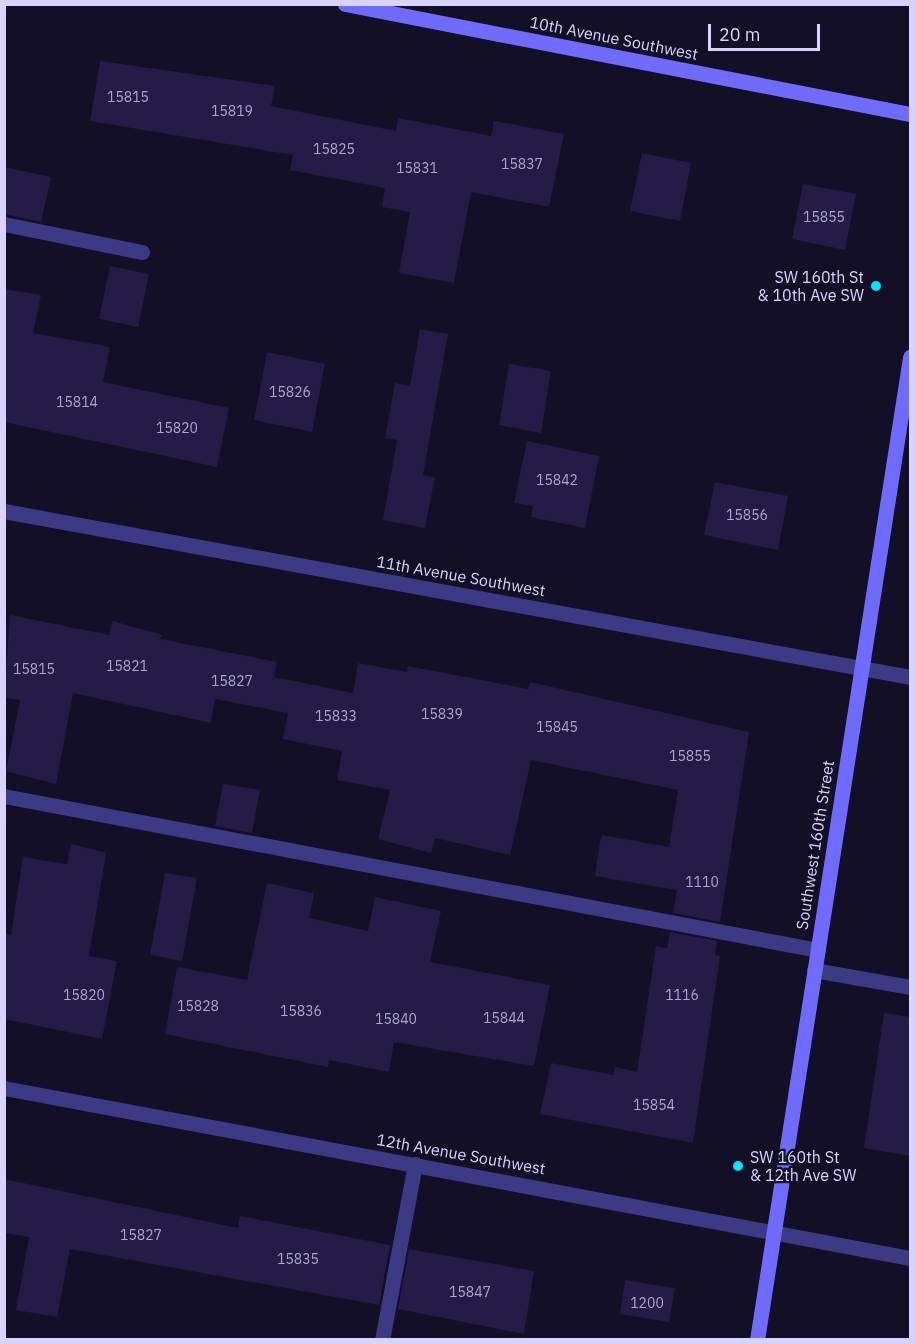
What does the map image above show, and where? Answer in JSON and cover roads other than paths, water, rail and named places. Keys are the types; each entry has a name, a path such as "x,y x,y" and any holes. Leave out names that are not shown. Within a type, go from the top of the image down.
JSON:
{"street":[{"name":"10th Avenue Southwest","path":"345,4 910,114"},
{"path":"4,224 142,252"},
{"name":"Southwest 160th Street","path":"757,1340 860,667 908,394 910,357"},
{"name":"11th Avenue Southwest","path":"4,511 910,677"},
{"path":"4,796 818,950"},
{"path":"814,970 910,987"},
{"name":"12th Avenue Southwest","path":"4,1089 774,1230 910,1258"},
{"path":"382,1340 414,1164"}],"place":[{"name":"SW 160th St & 10th Ave SW","path":"876,286"},
{"name":"SW 160th St & 12th Ave SW","path":"738,1166"}]}
